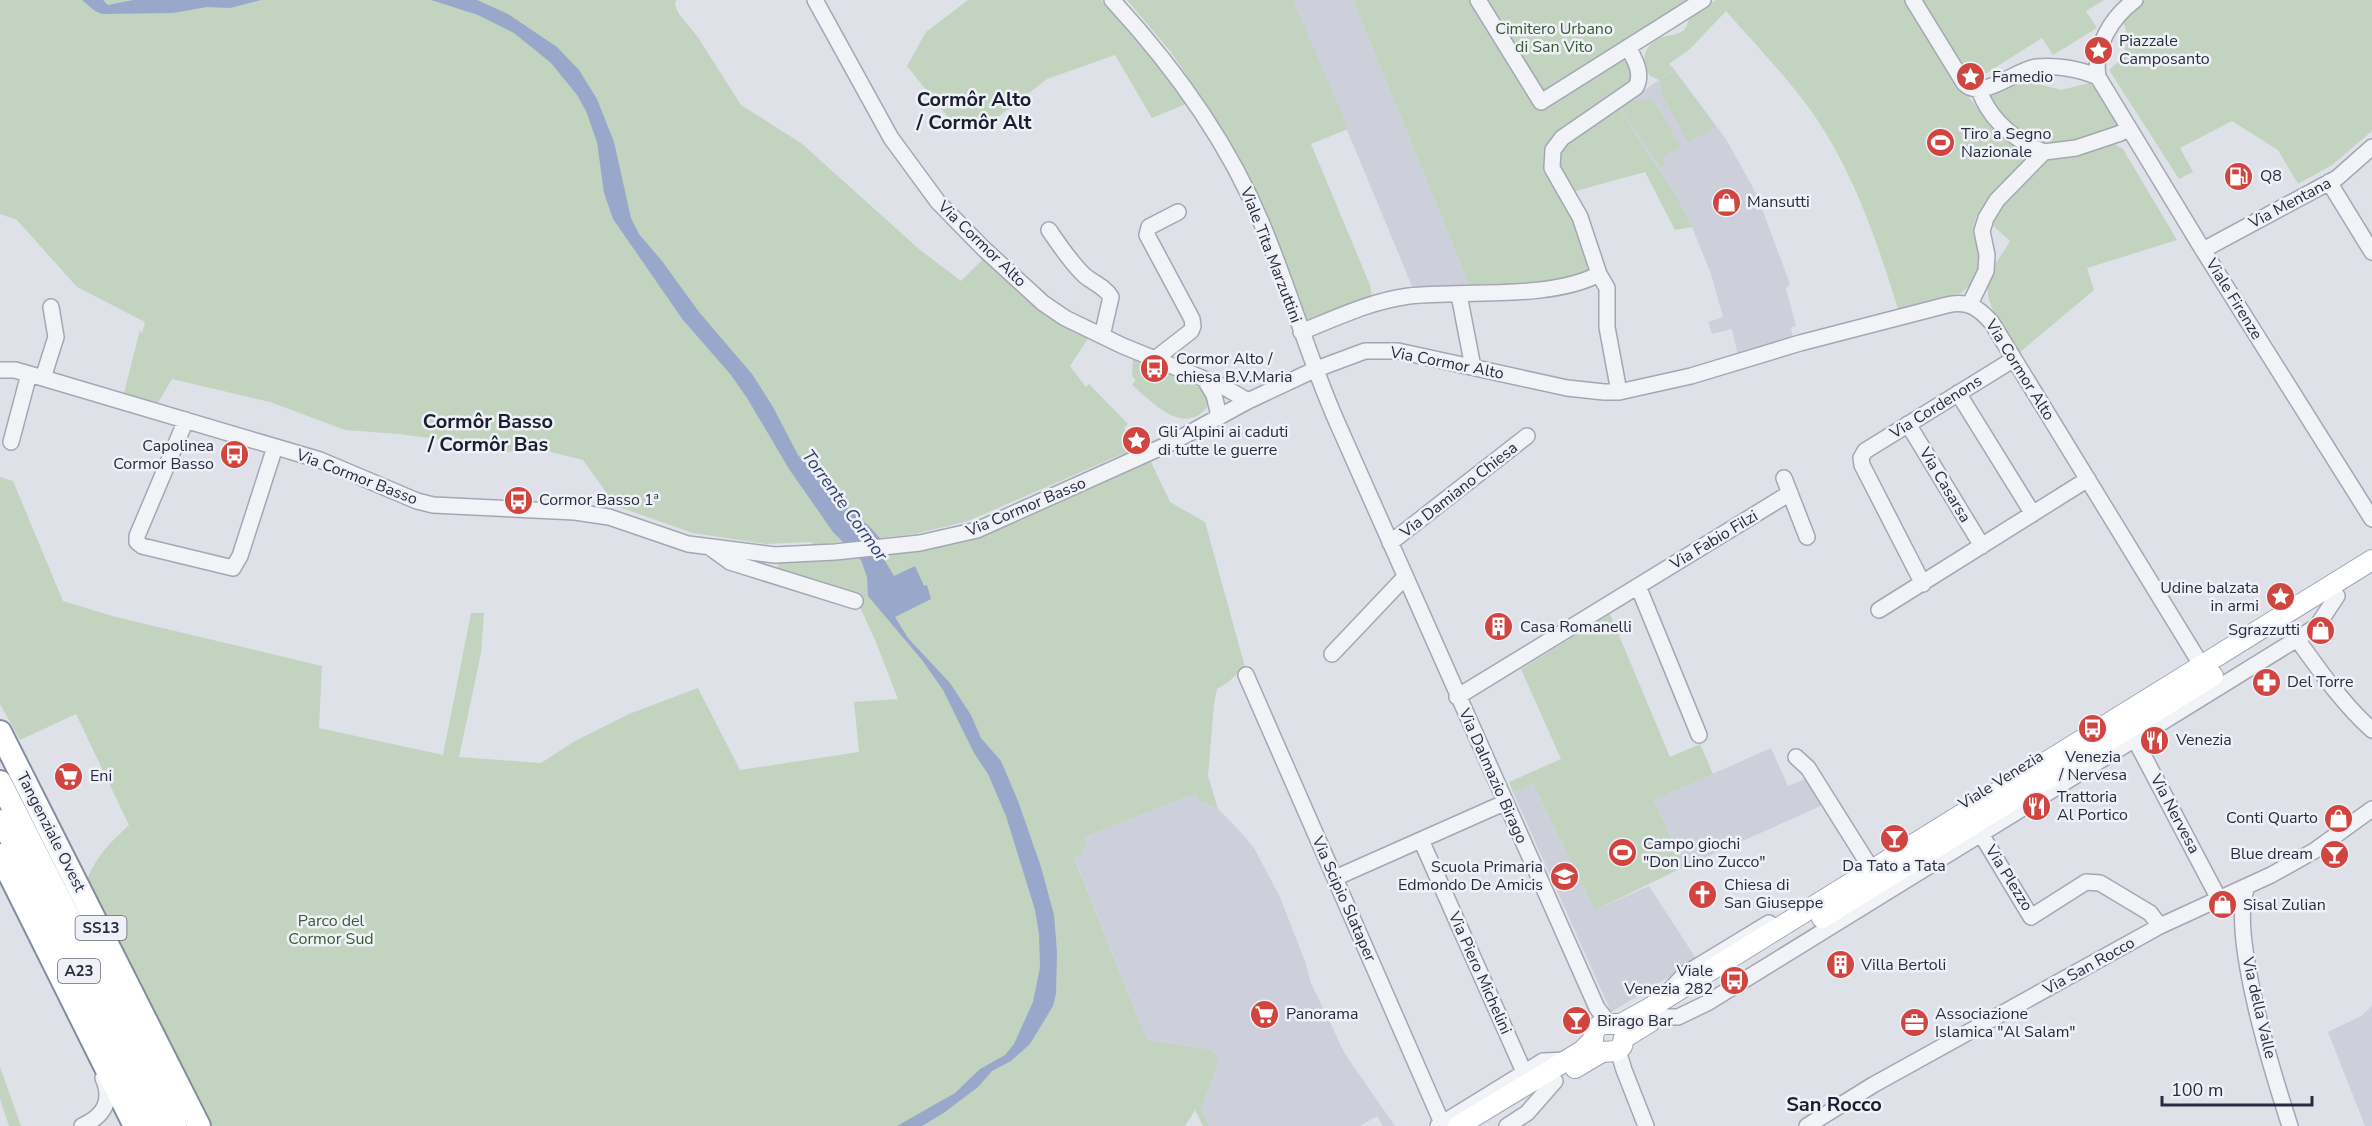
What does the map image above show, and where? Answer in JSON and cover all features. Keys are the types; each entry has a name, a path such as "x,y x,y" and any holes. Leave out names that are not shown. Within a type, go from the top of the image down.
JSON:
{"highway":[{"name":"Tangenziale Ovest","path":"0,732 199,1126"},
{"name":"A23","path":"0,782 175,1126"},
{"name":"A23","path":"0,817 157,1126"},
{"path":"0,855 135,1126"}],"main road":[{"name":"Viale Venezia","path":"1659,1009 2372,560"},
{"name":"Viale Venezia","path":"1446,1125 1567,1060 1624,1023 1659,1009 2133,734 2337,596 2372,575"},
{"name":"Viale Venezia","path":"1484,1126 1555,1081 1607,1035"}],"street":[{"name":"Via Cormor Alto","path":"815,0 891,138 938,202 984,249 1053,310 1102,336 1224,387 1248,401"},
{"name":"Viale Tita Marzuttini","path":"1112,0 1168,63 1230,158 1262,225 1314,370"},
{"path":"1478,0 1541,102 1703,0"},
{"path":"1913,0 1964,83 1970,88 1979,90 2028,69 2059,68 2085,72 2098,77 2097,64 2102,44 2118,14 2134,0"},
{"path":"1619,392 1607,327 1607,288 1599,274 1580,217 1554,173 1552,155 1556,144 1562,138 1636,87 1640,76 1628,47"},
{"name":"Viale Firenze","path":"2098,77 2372,519"},
{"path":"1979,90 1993,117 2003,127 2026,144 2044,152 2076,148 2129,129"},
{"name":"Via Mentana","path":"2203,249 2329,182 2349,169 2372,147"},
{"path":"1970,304 1987,266 1987,255 1982,237 1986,218 1997,200 2044,152"},
{"path":"2329,182 2372,252"},
{"path":"1155,359 1191,332 1193,326 1192,320 1147,235 1149,226 1178,212"},
{"path":"1049,230 1067,256 1111,297 1102,336"},
{"path":"1301,332 1377,302 1410,296 1459,295 1557,287 1580,282 1599,274"},
{"path":"1459,295 1473,367"},
{"name":"Via Cormor Alto","path":"1219,416 1350,355 1381,350 1398,351 1567,388 1619,392 1691,376 1800,343 1957,302 1970,304 1992,323 2197,658"},
{"path":"11,442 36,376 56,337 51,307"},
{"name":"Via Cordenons","path":"1923,584 1862,465 1861,458 1865,451 2014,359"},
{"name":"Via Cormor Basso","path":"0,370 15,370 320,460 404,496 433,505 575,512 609,517 688,544 712,549 775,555 810,554 920,543 960,535 991,525 1173,442 1219,416"},
{"name":"Via Dalmazio Birago","path":"1314,370 1624,1070 1646,1126"},
{"path":"1205,380 1214,395 1219,416"},
{"path":"1958,393 2032,514"},
{"path":"186,420 137,536 137,542 142,546 233,568 240,556 275,447"},
{"name":"Via Casarsa","path":"1908,424 1982,546"},
{"name":"Via Damiano Chiesa","path":"1390,543 1527,436"},
{"path":"1784,478 1807,537"},
{"path":"1879,610 2088,479"},
{"name":"Via Fabio Filzi","path":"1457,697 1790,493"},
{"name":"Via Cormor Basso","path":"712,549 730,562 855,601"},
{"name":"Viale Venezia","path":"2337,596 2317,626 2298,639 2133,734 1981,834 1693,1011 1678,1017 1659,1009 1685,974 2330,575 2351,574"},
{"path":"1332,654 1405,577"},
{"path":"1638,586 1699,735"},
{"path":"2298,639 2329,682 2372,730"},
{"name":"Via Scipio Slataper","path":"1246,675 1446,1125"},
{"name":"Via Nervesa","path":"2133,734 2224,897"},
{"path":"1796,757 1808,768 1867,862"},
{"path":"1335,878 1504,803"},
{"name":"Via San Rocco","path":"1807,1126 1873,1085 2160,926 2247,887 2314,851 2372,809"},
{"name":"Via Plezzo","path":"1981,834 2031,917 2086,882 2100,883 2151,913 2160,926"},
{"name":"Via Piero Michelini","path":"1421,840 1524,1072"},
{"name":"Via della Valle","path":"2247,887 2244,895 2242,924 2257,1005 2290,1126"},
{"name":"Via della Valle","path":"2224,897 2242,924"},
{"path":"82,1126 96,1118 107,1106 108,1091 94,1046"},
{"name":"Viale Venezia","path":"1446,1125 1543,1061 1567,1060"},
{"name":"Viale Venezia","path":"1507,1126 1527,1113 1555,1081"}],"shaded area":[{"path":"1293,0 1353,0 1471,289 1414,291"},
{"path":"1674,69 1726,139 1757,195 1790,284 1786,289 1796,326 1791,328 1794,341 1738,356 1732,329 1712,334 1708,322 1723,317 1711,274 1692,227 1677,197 1619,108"},
{"path":"1771,748 1788,786 1805,779 1823,805 1684,867 1654,800"},
{"path":"1533,784 1595,910 1649,886 1697,960 1611,1012 1513,792"},
{"path":"1195,794 1199,801 1218,809 1254,848 1280,897 1306,964 1310,981 1345,1054 1395,1126 1383,1126 1377,1116 1360,1126 1209,1126 1201,1109 1218,1064 1217,1054 1209,1049 1147,1040 1074,856 1082,853 1084,837"},
{"path":"2372,1006 2372,1126 2365,1126 2328,1032 2361,1016"}],"green space":[{"path":"0,0 676,0 675,5 679,14 697,36 741,105 801,143 919,249 961,281 985,257 1089,337 1070,366 1086,387 1089,384 1128,424 1124,428 1136,447 1127,454 968,521 915,534 813,545 811,542 766,544 693,533 616,506 583,460 543,450 503,452 467,443 345,430 270,402 172,379 158,403 124,393 140,330 142,333 145,322 77,287 17,220 0,214"},
{"path":"968,0 1101,0 1143,47 1186,104 1152,118 1115,55 1047,79 989,124 982,115 959,131 907,66 926,32"},
{"path":"1127,0 1293,0 1348,129 1311,144 1370,285 1372,298 1307,321 1259,199 1235,152 1209,108 1170,51"},
{"path":"1353,0 1469,0 1539,110 1624,55 1631,62 1632,84 1553,141 1566,198 1593,270 1559,282 1471,289"},
{"name":"Cimitero Urbano di San Vito","path":"1484,0 1690,0 1543,91"},
{"path":"1716,0 1907,0 1964,91 1990,124 2029,157 1977,215 1973,228 1982,261 1975,281 1961,293 1899,312 1862,206 1825,131 1789,83 1726,11 1690,49 1669,64 1674,69 1659,80 1650,76 1644,59 1650,45 1660,38 1683,31 1692,15"},
{"path":"1920,0 2104,0 2086,11 2097,28 2053,55 2042,38 1971,83"},
{"path":"2140,0 2372,0 2372,131 2332,165 2298,184 2278,150 2232,121 2180,148 2193,172 2179,179 2109,70 2120,58 2126,45 2126,30 2120,16"},
{"path":"1674,71 1716,127 1688,142 1662,95 1660,80"},
{"path":"2031,74 2042,85 2061,90 2093,82 2122,125 2064,142 2031,139 2016,131 2001,117 1987,98 1990,91"},
{"path":"1653,100 1681,147 1662,157 1666,164 1658,168 1659,165 1621,109 1633,101"},
{"path":"1619,108 1677,197 1692,227 1675,230 1645,172 1572,192 1559,170 1558,158 1570,140"},
{"path":"2115,144 2123,149 2177,240 2087,268 2094,290 2019,353 2001,326 1988,295 1990,274 2010,241 1990,223 1996,209 2045,159 2087,152"},
{"path":"1133,358 1199,387 1207,394 1207,407 1198,415 1188,419 1168,414 1132,385 1136,380 1132,376"},
{"name":"Parco del Cormor Sud","path":"1176,446 1151,462 1170,502 1205,522 1245,667 1217,689 1214,704 1208,776 1218,809 1199,801 1195,794 1084,837 1087,844 1082,848 1083,853 1074,857 1147,1040 1209,1049 1217,1054 1218,1064 1201,1109 1209,1126 1203,1126 1195,1110 1185,1126 211,1126 87,880 99,857 129,825 76,714 20,740 0,704 0,477 13,481 63,601 112,616 322,666 319,728 443,755 471,613 484,613 481,653 459,757 541,763 575,741 629,714 698,688 740,770 859,752 854,702 898,699 875,640 858,603 779,571 777,562 783,559 845,560 930,548"},
{"path":"1610,614 1670,757 1700,744 1713,774 1654,800 1684,867 1595,910 1533,784 1513,792 1509,782 1561,759 1521,669"},
{"path":"0,1067 21,1126 9,1126 0,1099"}],"water":[{"path":"82,0 103,0 108,5 133,0 261,0 230,8 207,7 173,13 102,14"},
{"path":"431,0 477,0 508,14 557,47 579,70 597,99 614,142 631,218 639,234 699,312 752,374 773,407 798,455 840,502 879,537 887,555 882,556 894,576 915,566 924,586 927,585 931,599 895,617 908,638 950,683 971,715 981,738 1001,761 1041,867 1054,915 1057,952 1056,994 1053,1006 1030,1044 1011,1061 992,1071 978,1087 922,1126 897,1126 955,1093 980,1069 1005,1055 1014,1044 1033,1002 1040,967 1039,934 1035,910 1006,816 988,774 974,753 943,690 922,660 868,596 867,577 861,560 833,532 789,469 731,375 683,320 613,219 604,193 597,142 586,111 577,95 551,63 514,33 478,15"}],"place":[{"name":"Piazzale Camposanto","path":"2098,50"},
{"name":"Famedio","path":"1971,77"},
{"name":"Tiro a Segno Nazionale","path":"1940,143"},
{"name":"Q8","path":"2239,176"},
{"name":"Mansutti","path":"1726,202"},
{"name":"Cormor Alto / chiesa B.V.Maria","path":"1155,368"},
{"name":"Gli Alpini ai caduti di tutte le guerre","path":"1137,441"},
{"name":"Capolinea Cormor Basso","path":"235,455"},
{"name":"Cormor Basso 1ª","path":"518,500"},
{"name":"Udine balzata in armi","path":"2280,597"},
{"name":"Casa Romanelli","path":"1499,627"},
{"name":"Sgrazzutti","path":"2321,630"},
{"name":"Del Torre","path":"2266,682"},
{"name":"Venezia / Nervesa","path":"2093,729"},
{"name":"Venezia","path":"2155,740"},
{"name":"Eni","path":"69,776"},
{"name":"Trattoria Al Portico","path":"2036,806"},
{"name":"Conti Quarto","path":"2339,818"},
{"name":"Da Tato a Tata","path":"1894,838"},
{"name":"Campo giochi \"Don Lino Zucco\"","path":"1622,853"},
{"name":"Blue dream","path":"2334,854"},
{"name":"Scuola Primaria Edmondo De Amicis","path":"1564,876"},
{"name":"Chiesa di San Giuseppe","path":"1703,894"},
{"name":"Sisal Zulian","path":"2222,905"},
{"name":"Villa Bertoli","path":"1840,965"},
{"name":"Viale Venezia 282","path":"1734,980"},
{"name":"Panorama","path":"1265,1014"},
{"name":"Birago Bar","path":"1576,1021"},
{"name":"Associazione Islamica \"Al Salam\"","path":"1914,1023"}],"district":[{"name":"Cormôr Alto / Cormôr Alt","path":"974,110"},
{"name":"Cormôr Basso / Cormôr Bas","path":"488,432"},
{"name":"San Rocco","path":"1834,1104"}],"water label":[{"name":"Torrente Cormor","path":"845,505"}]}
